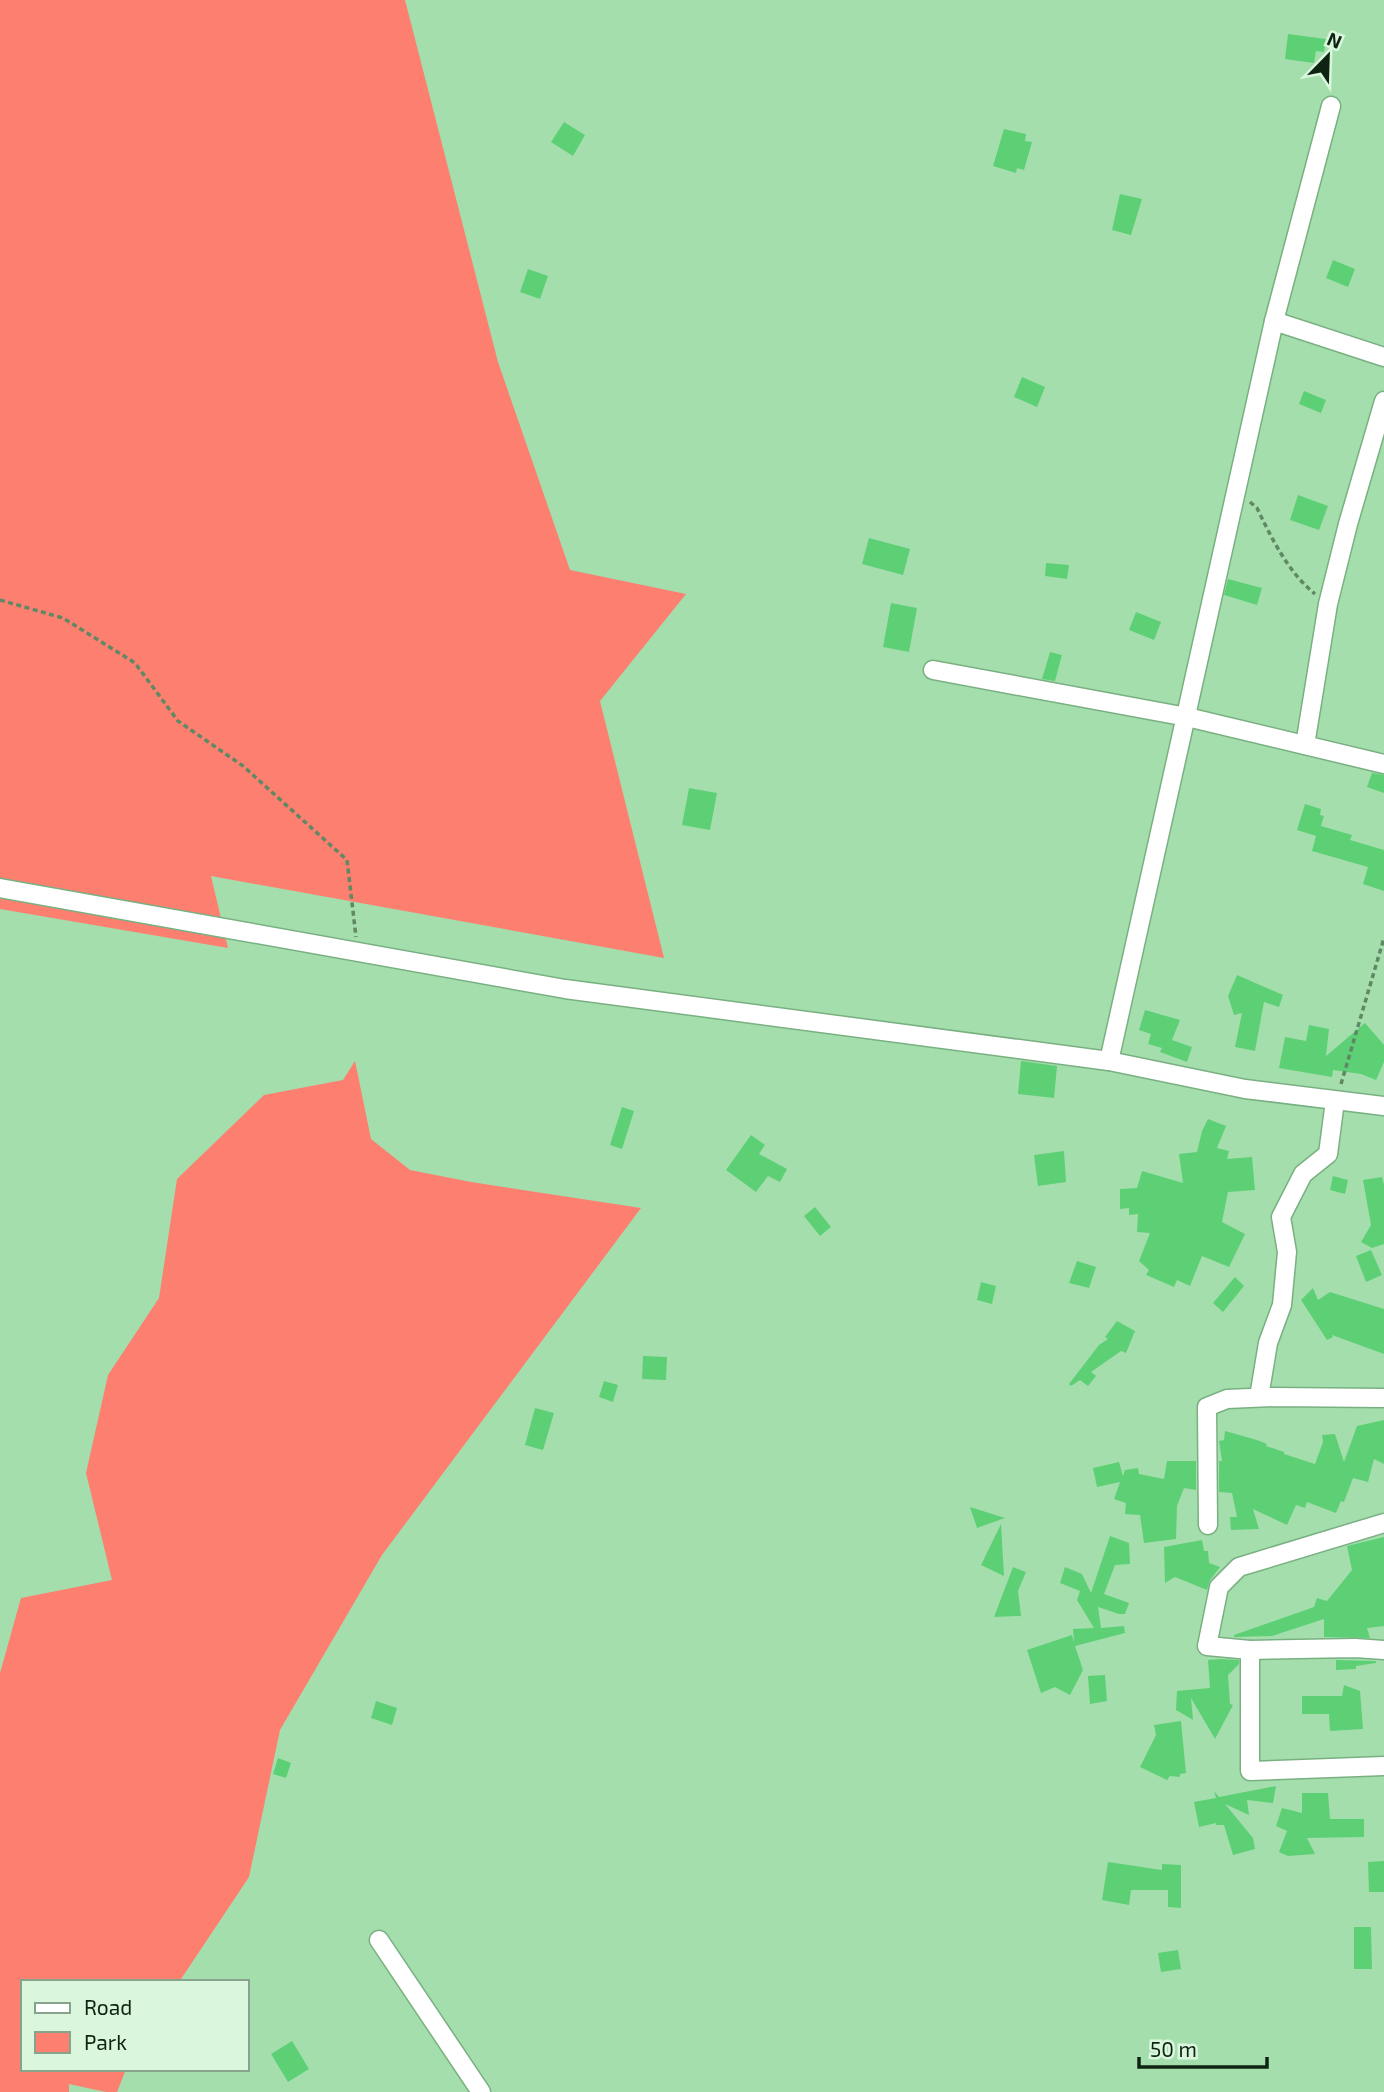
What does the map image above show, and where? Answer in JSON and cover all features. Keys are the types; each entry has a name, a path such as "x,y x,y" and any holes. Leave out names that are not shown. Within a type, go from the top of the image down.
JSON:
{"street":[{"path":"1109,1061 1274,321 1331,106"},
{"path":"1274,321 1384,357"},
{"path":"1305,746 1328,604 1384,401"},
{"path":"933,670 1187,717 1384,764"},
{"path":"0,888 565,989 1109,1061 1245,1089 1384,1106"},
{"path":"1258,1397 1268,1343 1282,1305 1287,1252 1281,1217 1303,1174 1328,1154 1335,1101"},
{"path":"1208,1525 1207,1407 1227,1399 1258,1397 1384,1398"},
{"path":"1384,1523 1238,1567 1219,1587 1207,1646 1250,1650 1384,1650"},
{"path":"1250,1650 1250,1771 1384,1766"},
{"path":"379,1940 481,2092"}],"path":[{"path":"1237,490 1257,508 1286,563 1301,583 1328,604"},
{"path":"0,600 63,618 135,663 178,720 243,766 347,860 358,952"},
{"path":"1335,1101 1384,938"}],"green space":[{"path":"0,0 405,0 498,362 570,570 686,594 600,701 664,958 211,876 228,948 0,909"},
{"path":"355,1061 371,1139 410,1170 641,1208 382,1555 280,1730 249,1877 180,1980 21,1980 21,2071 125,2071 117,2092 69,2084 69,2092 0,2092 0,1673 21,1598 112,1580 86,1473 108,1375 159,1298 177,1179 264,1095 343,1080"}],"building":[{"path":"1288,34 1326,39 1324,52 1316,51 1314,63 1285,59"},
{"path":"564,122 585,135 573,156 551,142"},
{"path":"1004,129 1026,134 1025,141 1032,142 1024,170 1017,168 1016,173 993,166"},
{"path":"1120,194 1142,199 1131,235 1112,230"},
{"path":"1333,260 1355,269 1348,287 1326,278"},
{"path":"528,269 548,276 540,299 520,292"},
{"path":"1022,377 1045,387 1037,407 1014,397"},
{"path":"1304,391 1326,400 1321,413 1299,404"},
{"path":"1298,495 1328,506 1319,530 1290,520"},
{"path":"869,538 910,549 903,575 862,564"},
{"path":"1046,563 1069,565 1067,579 1045,576"},
{"path":"1228,579 1262,588 1257,605 1224,595"},
{"path":"891,603 917,608 909,652 883,647"},
{"path":"1136,612 1161,622 1154,640 1129,630"},
{"path":"1050,652 1062,655 1055,681 1042,679"},
{"path":"1372,773 1384,775 1384,793 1367,787"},
{"path":"689,788 717,793 710,830 682,825"},
{"path":"1305,804 1321,809 1320,815 1324,816 1321,826 1352,835 1350,840 1384,850 1384,891 1363,884 1368,867 1312,851 1316,836 1297,830"},
{"path":"1237,975 1283,995 1279,1007 1264,1002 1255,1051 1235,1047 1242,1013 1234,1015 1228,996"},
{"path":"1145,1010 1180,1020 1172,1040 1192,1047 1187,1062 1160,1052 1162,1048 1148,1044 1151,1034 1139,1030"},
{"path":"1365,1023 1384,1045 1384,1062 1376,1080 1361,1074 1333,1070 1332,1077 1279,1068 1285,1037 1306,1041 1309,1025 1329,1029 1326,1056"},
{"path":"1021,1061 1057,1066 1054,1098 1018,1094"},
{"path":"622,1107 634,1111 622,1149 610,1145"},
{"path":"1208,1119 1226,1126 1217,1148 1229,1151 1227,1159 1252,1157 1255,1190 1228,1192 1222,1222 1245,1234 1229,1267 1202,1256 1190,1286 1177,1280 1174,1287 1146,1275 1149,1270 1139,1261 1150,1233 1137,1232 1138,1214 1129,1215 1129,1208 1120,1209 1120,1189 1137,1188 1142,1171 1183,1183 1179,1154 1197,1152"},
{"path":"751,1135 765,1145 759,1154 787,1169 780,1182 768,1176 756,1192 726,1170"},
{"path":"1064,1151 1066,1182 1038,1186 1034,1155"},
{"path":"1333,1176 1348,1180 1345,1194 1330,1190"},
{"path":"1382,1177 1384,1244 1372,1248 1361,1242 1371,1225 1363,1180"},
{"path":"815,1207 831,1227 820,1236 804,1216"},
{"path":"1371,1250 1382,1275 1366,1282 1356,1256"},
{"path":"1077,1261 1096,1267 1089,1288 1069,1283"},
{"path":"1235,1277 1244,1286 1223,1312 1213,1303"},
{"path":"981,1282 996,1286 992,1304 977,1300"},
{"path":"1313,1288 1318,1300 1330,1292 1384,1309 1384,1354 1332,1335 1333,1337 1327,1340 1301,1300"},
{"path":"1117,1321 1135,1331 1126,1353 1121,1351 1091,1372 1096,1376 1088,1386 1080,1380 1071,1386 1069,1384 1099,1345 1108,1339 1105,1337"},
{"path":"643,1356 667,1357 666,1380 642,1379"},
{"path":"604,1381 618,1385 613,1402 599,1397"},
{"path":"535,1408 554,1413 543,1450 525,1445"},
{"path":"1384,1420 1384,1464 1374,1459 1368,1482 1353,1478 1344,1502 1341,1501 1336,1513 1307,1502 1305,1508 1296,1505 1287,1525 1253,1509 1259,1529 1231,1530 1230,1517 1237,1517 1232,1493 1219,1492 1219,1461 1222,1461 1219,1441 1224,1440 1225,1431 1257,1440 1284,1454 1315,1464 1323,1442 1322,1435 1335,1434 1344,1462 1357,1426"},
{"path":"1167,1461 1196,1461 1196,1490 1184,1488 1177,1506 1176,1539 1144,1543 1140,1515 1125,1514 1126,1503 1114,1499 1120,1482 1097,1487 1093,1468 1119,1462 1123,1476 1125,1470 1138,1468 1139,1474 1164,1479"},
{"path":"970,1507 1005,1518 977,1528"},
{"path":"1001,1524 1004,1576 981,1565"},
{"path":"1110,1536 1129,1543 1130,1564 1115,1565 1104,1594 1129,1603 1125,1614 1098,1607 1101,1628 1124,1626 1125,1633 1075,1646 1083,1670 1070,1695 1055,1687 1041,1693 1027,1650 1072,1635 1074,1643 1073,1629 1094,1628 1077,1600 1080,1591 1060,1583 1065,1567 1082,1574 1091,1593"},
{"path":"1384,1537 1384,1626 1367,1628 1370,1638 1324,1637 1324,1619 1272,1636 1234,1637 1314,1607 1317,1598 1327,1601 1352,1570 1347,1546"},
{"path":"1202,1540 1204,1551 1208,1551 1209,1563 1220,1567 1210,1580 1207,1590 1175,1577 1165,1583 1164,1547"},
{"path":"1013,1567 1026,1572 1018,1591 1021,1616 994,1617"},
{"path":"1208,1660 1239,1660 1239,1664 1228,1675 1230,1704 1233,1705 1215,1739 1191,1698 1193,1720 1176,1710 1177,1691 1210,1688"},
{"path":"1336,1660 1376,1663 1356,1666 1356,1669 1336,1670"},
{"path":"1105,1675 1107,1701 1090,1704 1088,1676"},
{"path":"1344,1685 1360,1691 1363,1729 1330,1731 1329,1714 1302,1714 1302,1696 1342,1696"},
{"path":"376,1701 397,1708 392,1725 371,1718"},
{"path":"1181,1721 1186,1773 1180,1774 1180,1777 1170,1776 1167,1780 1140,1767 1156,1735 1154,1725"},
{"path":"278,1758 291,1763 286,1778 273,1774"},
{"path":"1276,1786 1273,1803 1247,1800 1249,1815 1225,1804 1253,1838 1255,1849 1233,1855 1224,1825 1216,1823 1199,1827 1194,1802 1216,1798 1214,1791 1219,1797"},
{"path":"1302,1793 1328,1793 1330,1819 1364,1819 1364,1837 1307,1838 1315,1854 1288,1856 1279,1852 1287,1831 1276,1826 1282,1808 1302,1813"},
{"path":"1384,1861 1384,1892 1369,1892 1368,1862"},
{"path":"1108,1862 1162,1870 1162,1864 1181,1865 1181,1908 1168,1907 1168,1890 1131,1890 1129,1905 1102,1900"},
{"path":"1354,1927 1371,1927 1372,1969 1354,1969"},
{"path":"1178,1950 1181,1969 1161,1972 1158,1953"},
{"path":"292,2041 309,2069 288,2082 271,2054"}]}
